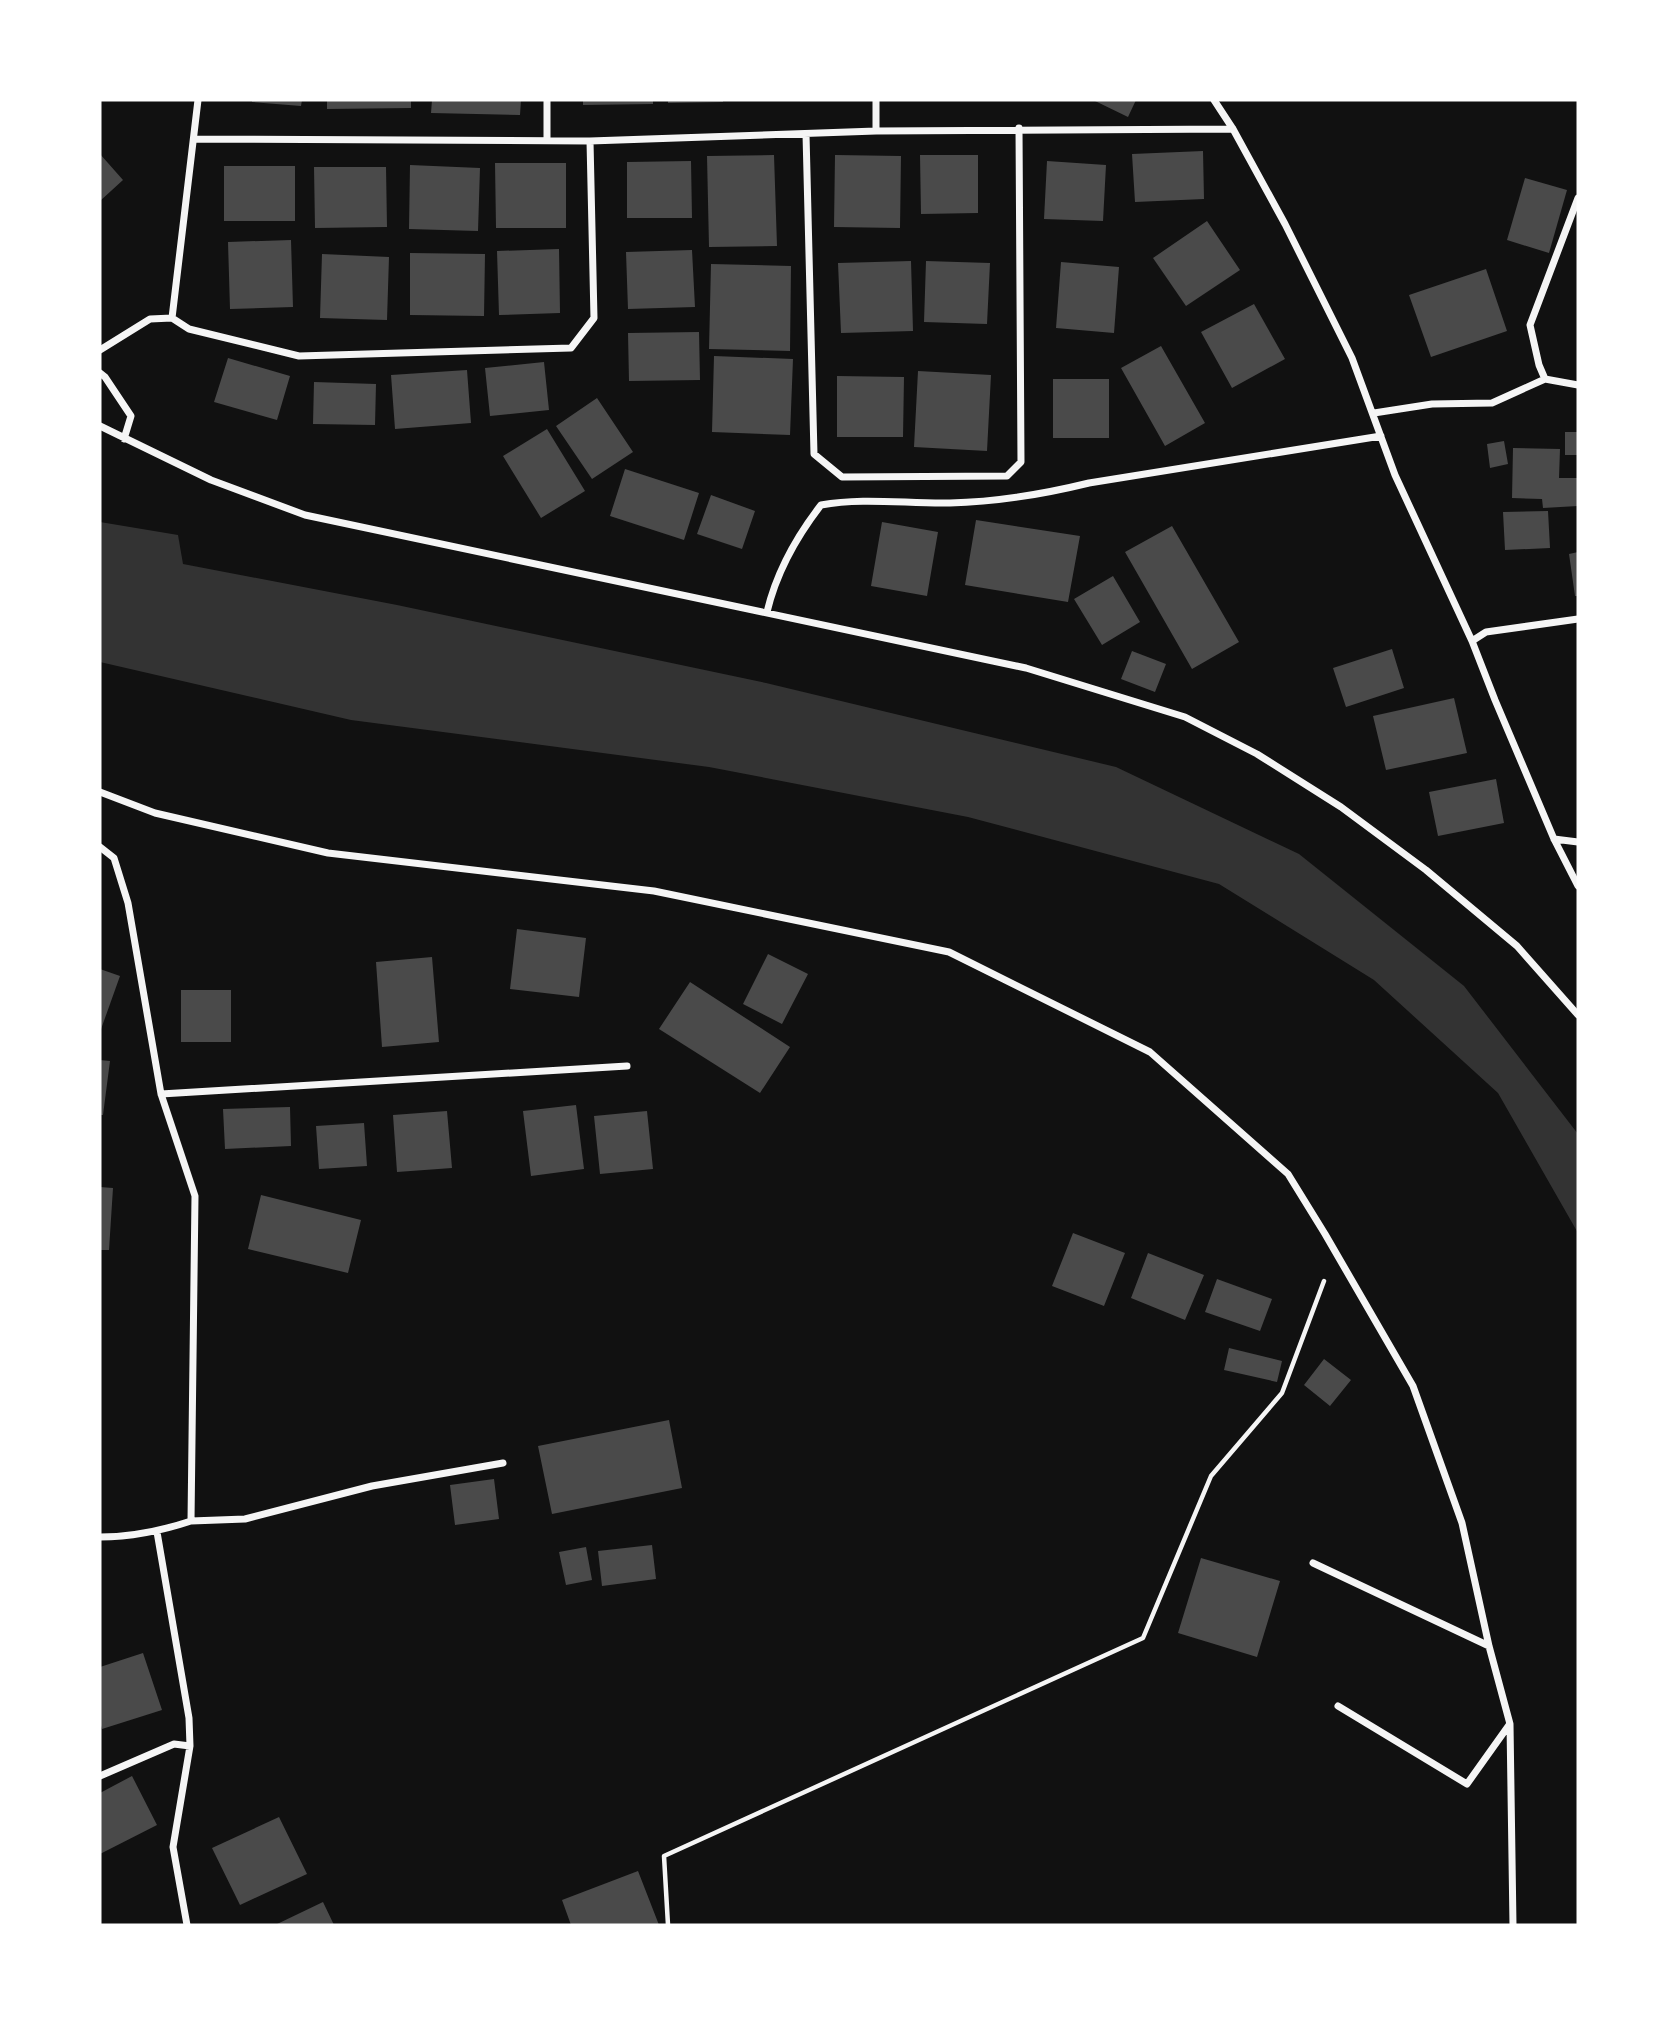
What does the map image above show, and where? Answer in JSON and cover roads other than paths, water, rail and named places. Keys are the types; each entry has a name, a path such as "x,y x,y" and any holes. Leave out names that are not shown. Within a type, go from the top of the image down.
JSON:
{"street":[{"path":"172,318 198,100"},
{"path":"547,100 547,140"},
{"path":"876,100 876,131"},
{"path":"1214,100 1233,129 1285,225 1346,346 1374,413 1395,475 1472,642 1494,700 1578,886"},
{"path":"194,139 590,141 1019,128 1233,129"},
{"path":"807,134 814,454 842,477 1007,475 1021,462 1019,128"},
{"path":"100,349 150,319 172,318 189,329 299,356 571,348 594,318 590,141"},
{"path":"1545,379 1530,325 1578,198"},
{"path":"100,373 131,416 124,439"},
{"path":"1374,413 1432,404 1492,403 1545,379 1578,385"},
{"path":"100,426 211,481 304,515 1026,668 1185,718 1257,754 1341,807 1426,870 1517,946 1578,1015"},
{"path":"767,612 772,593 804,527 821,505 842,501 951,503 1046,493 1089,483 1381,436"},
{"path":"1472,642 1486,632 1578,619"},
{"path":"100,792 155,813 328,853 654,891 948,951 1150,1052 1288,1174 1413,1386 1462,1523 1489,1646 1510,1724 1513,1925"},
{"path":"1555,839 1578,842"},
{"path":"100,847 114,858 128,903 161,1094 195,1196 191,1521"},
{"path":"161,1094 627,1066"},
{"path":"100,1537 158,1532 191,1521 245,1519 372,1486 503,1463"},
{"path":"158,1532 189,1718 190,1746 173,1847 187,1925"},
{"path":"1313,1563 1489,1646"},
{"path":"1338,1706 1467,1784 1510,1724"},
{"path":"100,1776 174,1744 190,1746"}]}
